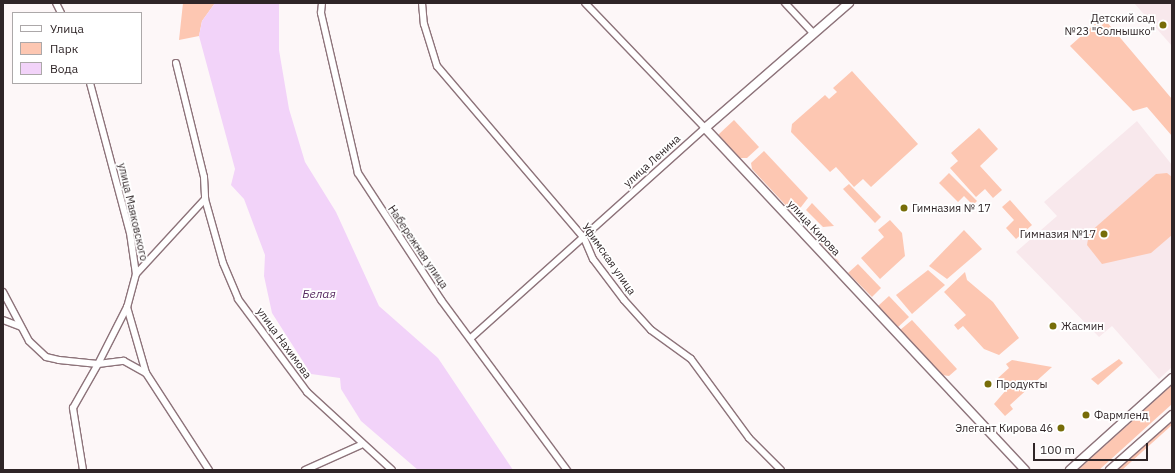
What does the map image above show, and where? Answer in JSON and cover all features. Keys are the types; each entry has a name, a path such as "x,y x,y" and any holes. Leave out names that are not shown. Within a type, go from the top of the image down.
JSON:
{"street":[{"path":"56,3 61,12"},
{"name":"Набережная улица","path":"322,3 321,13 358,172 442,300 472,337 497,378 522,406 567,470"},
{"name":"Уфимская улица","path":"422,3 424,24 437,66 584,238 594,259 624,300 650,330 691,359 749,438 781,470"},
{"name":"улица Кирова","path":"585,3 705,128 1025,470"},
{"path":"785,3 814,34"},
{"name":"улица Ленина","path":"472,337 705,128 849,3"},
{"name":"улица Нахимова","path":"176,63 204,177 205,199 223,263 238,299 307,392 361,445 392,470"},
{"name":"улица Маяковского","path":"82,470 73,408 98,364 127,307 136,274 130,233 90,84"},
{"path":"136,274 205,199"},
{"path":"3,292 21,326 46,357 98,364 124,361 146,373"},
{"path":"127,307 146,373 209,470"},
{"path":"3,320 21,326"},
{"path":"1070,470 1172,378"},
{"path":"1110,470 1172,415"},
{"path":"305,470 361,445"}],"shaded area":[{"name":"Детский сад №23 \"Солнышко\"","path":"1134,3 1172,3 1172,46"},
{"name":"Гимназия №17","path":"1137,121 1172,165 1172,367 1159,379 1112,326 1099,337 1016,252 1057,216 1044,202"}],"green space":[{"path":"183,3 215,3 202,21 199,36 179,40"},
{"path":"1106,21 1172,99 1172,136 1147,107 1133,111 1070,46 1097,22 1101,26"},
{"path":"852,71 918,144 871,187 863,179 854,187 836,167 830,172 791,132 792,124 825,95 829,99 837,92 833,88"},
{"path":"734,120 759,147 747,158 739,158 718,135"},
{"path":"979,128 998,149 980,166 1002,190 993,198 985,189 976,197 950,168 958,161 951,153"},
{"path":"764,151 808,198 798,211 792,212 752,169 751,163"},
{"path":"949,173 977,201 973,205 964,196 958,202 939,183"},
{"path":"1167,173 1172,177 1172,235 1151,253 1102,264 1087,245 1089,233 1156,174"},
{"path":"849,184 881,217 875,223 843,189"},
{"path":"1010,200 1032,225 1016,239 1006,228 1014,220 1002,207"},
{"path":"812,203 834,226 823,227 806,210"},
{"path":"800,220 805,221 840,263 838,262"},
{"path":"890,220 902,233 905,256 880,279 861,258 884,237 878,230"},
{"path":"964,230 982,249 947,279 929,266"},
{"path":"858,264 881,288 872,297 848,273"},
{"path":"928,270 945,285 912,314 896,295"},
{"path":"965,272 967,280 993,302 1019,338 999,355 984,349 963,326 958,330 954,325 966,315 944,292"},
{"path":"889,296 909,317 897,328 878,306"},
{"path":"912,320 957,369 949,376 942,375 900,330"},
{"path":"1119,359 1123,363 1098,385 1091,379"},
{"path":"1012,360 1052,367 1010,405 1013,409 1005,416 994,404 1007,389 998,378 1009,368 1006,364"},
{"path":"1172,385 1172,404 1099,470 1078,470"},
{"path":"1172,421 1172,425 1122,470 1117,470"}],"water":[{"name":"Белая","path":"215,3 279,3 279,50 289,109 305,162 336,212 379,306 438,358 513,470 418,470 361,421 341,389 340,378 311,374 272,313 264,276 265,255 244,199 231,185 235,169 199,36 202,21"}],"place":[{"name":"Детский сад №23 \"Солнышко\"","path":"1163,25"},
{"name":"Гимназия № 17","path":"904,208"},
{"name":"Гимназия №17","path":"1104,234"},
{"name":"Жасмин","path":"1053,326"},
{"name":"Продукты","path":"988,384"},
{"name":"Фармленд","path":"1086,415"},
{"name":"Элегант Кирова 46","path":"1061,428"}]}
